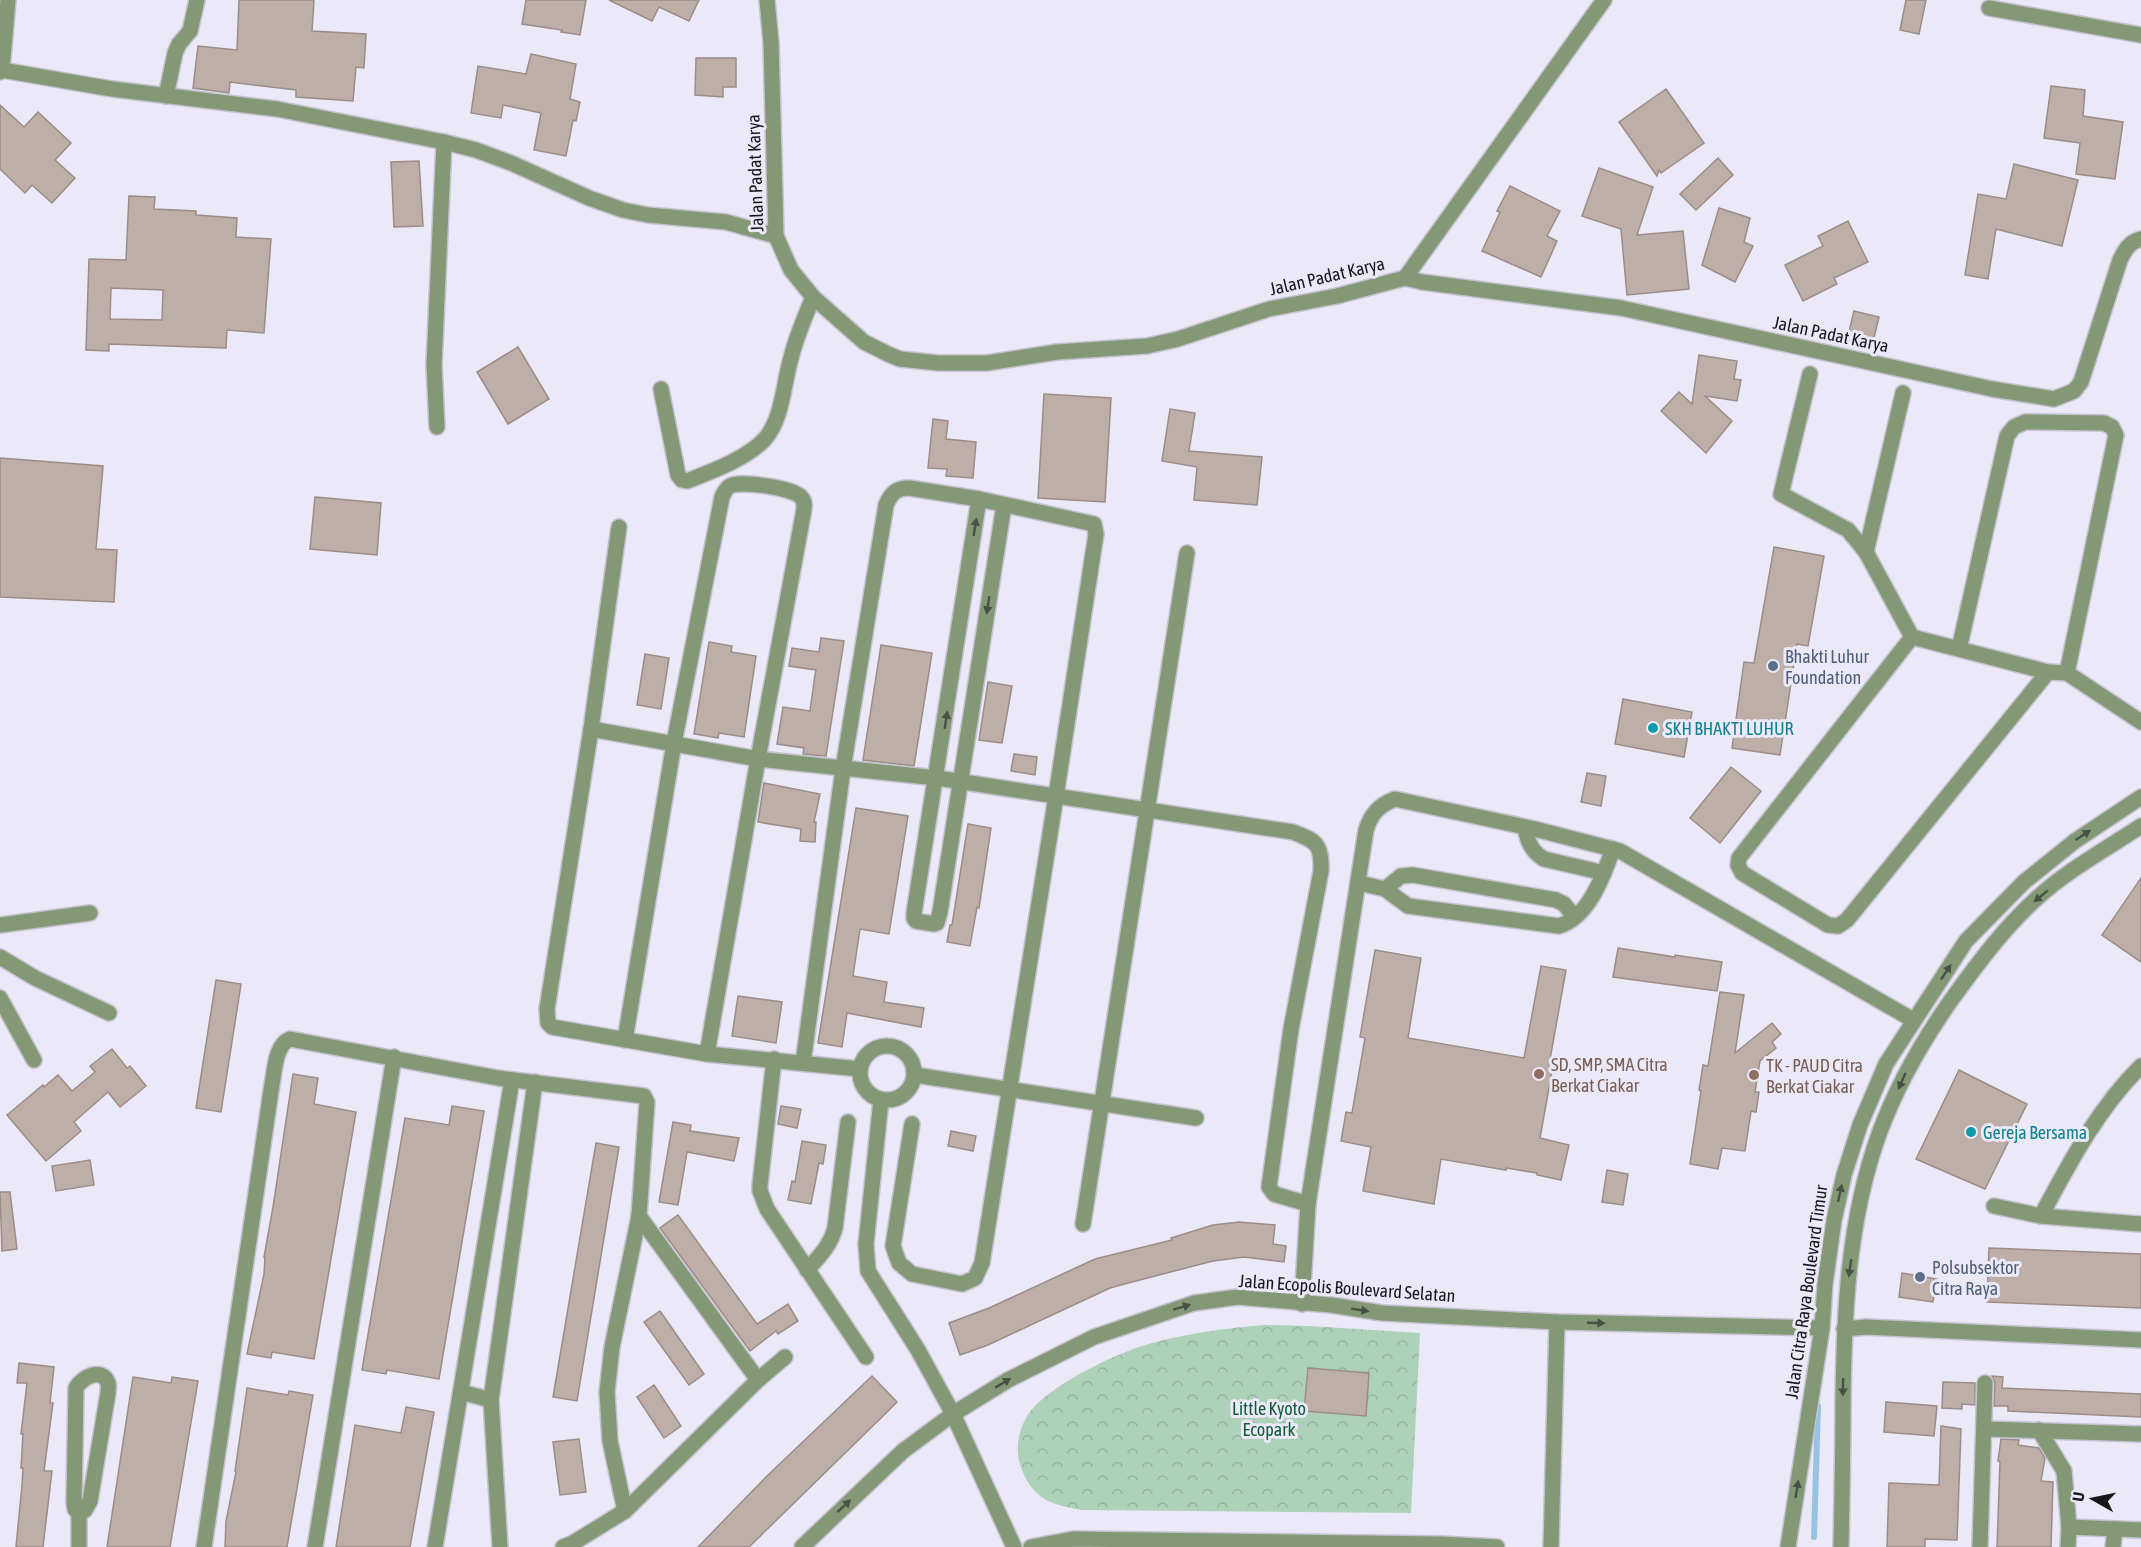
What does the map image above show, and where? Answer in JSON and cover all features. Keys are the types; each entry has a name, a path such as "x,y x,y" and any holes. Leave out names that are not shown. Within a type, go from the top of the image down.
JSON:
{"street":[{"path":"8,0 1,71 165,96 277,109 444,142 476,150 511,163 589,198 623,210 648,215 726,222 776,236"},
{"path":"165,96 175,53 190,31 197,0"},
{"name":"Jalan Padat Karya","path":"767,0 771,42 776,236 791,270 813,297 864,342 900,359 938,363 987,363 1057,352 1147,346 1178,339 1269,309 1337,296 1405,278 1621,308 1992,389 2054,399 2074,391 2081,382 2120,260 2126,248 2141,239"},
{"path":"1405,278 1604,0"},
{"path":"1989,8 2141,35"},
{"path":"437,427 434,365 444,142"},
{"path":"661,389 678,475 682,480 687,481 718,469 751,450 772,430 780,407 792,354 813,297"},
{"path":"1810,374 1781,494 1848,530 1866,552 1912,637 2048,672 2067,673 2141,722"},
{"path":"1866,552 1904,393"},
{"path":"1959,649 2007,436 2014,427 2025,422 2104,423 2112,427 2116,435 2067,673"},
{"path":"625,1040 674,743 722,498 726,489 731,485 791,490 801,496 804,501 804,516 758,759 708,1054"},
{"path":"803,1063 843,769 886,505 890,496 901,488 909,488 979,499 1094,524 1096,529 1056,796 982,1263 975,1278 962,1284 912,1274 899,1263 893,1246 912,1124"},
{"path":"979,499 914,918 916,921 933,924 937,922 940,912 1004,505"},
{"path":"619,527 591,729 546,1016 548,1023 552,1027 708,1054 860,1069"},
{"path":"1083,1224 1187,553"},
{"path":"1912,637 1739,858 1738,865 1742,873 1828,925 1838,926 1847,920 2048,672"},
{"path":"591,729 758,759 961,781 1293,832 1312,840 1322,854 1321,871 1292,1029 1269,1187 1274,1194 1308,1204"},
{"name":"Jalan Citra Raya Boulevard Timur","path":"1788,1547 1822,1328 1826,1273 1834,1220 1844,1175 1860,1125 1886,1064 1966,941 2024,882 2075,841 2141,797"},
{"path":"1302,1304 1308,1204 1369,820 1383,803 1395,799 1620,851 1913,1020"},
{"path":"1841,1547 1844,1329 1847,1286 1856,1225 1879,1134 1906,1073 1930,1030 1983,954 2037,898 2090,859 2141,826"},
{"path":"1525,828 1529,844 1536,854 1544,859 1604,873"},
{"path":"1359,883 1385,889 1408,906 1559,926 1584,909 1600,884 1612,849"},
{"path":"1385,889 1401,876 1413,875 1556,900 1564,904 1574,916"},
{"path":"0,925 90,913"},
{"path":"0,957 35,978 109,1013"},
{"path":"0,998 34,1060"},
{"path":"204,1547 272,1084 280,1048 290,1039 512,1080 647,1098 639,1216 612,1347 608,1382 610,1442 625,1511"},
{"path":"886,1046 903,1051 914,1066 915,1075 907,1092 899,1098 881,1100 864,1089 860,1079 860,1069 869,1053 877,1047 886,1046"},
{"path":"315,1547 394,1057"},
{"path":"774,1059 760,1191 767,1209 867,1357"},
{"path":"2041,1216 2087,1134 2126,1080 2141,1066"},
{"path":"915,1075 1196,1118"},
{"path":"435,1547 512,1080"},
{"path":"500,1547 491,1400 535,1082"},
{"path":"881,1100 866,1244 868,1271 918,1350 953,1414 1014,1547"},
{"path":"807,1270 831,1242 835,1228 848,1122"},
{"path":"1994,1206 2041,1216 2141,1224"},
{"path":"639,1216 758,1380"},
{"name":"Jalan Ecopolis Boulevard Selatan","path":"802,1547 903,1450 953,1414 1008,1380 1094,1337 1194,1303 1238,1297 1331,1305 1382,1313 1557,1328 1822,1328"},
{"path":"1844,1329 1866,1327 2141,1340"},
{"path":"1551,1547 1557,1328"},
{"path":"562,1547 573,1543 625,1511 758,1380 785,1357"},
{"path":"79,1547 80,1514 75,1509 74,1503 76,1388 82,1378 92,1375 103,1376 108,1382 108,1393 90,1501 80,1514"},
{"path":"1980,1547 1985,1383"},
{"path":"461,1392 491,1400"},
{"path":"1985,1429 2141,1434"},
{"path":"2039,1430 2064,1471 2069,1527 2068,1547"},
{"path":"2069,1527 2141,1530"},
{"path":"2113,1547 2115,1529"},
{"path":"1031,1547 1073,1539 1497,1547"}],"green space":[{"name":"Little Kyoto Ecopark","path":"1265,1325 1420,1333 1411,1513 1082,1510 1053,1503 1038,1495 1032,1488 1019,1462 1019,1436 1029,1413 1046,1396 1074,1377 1106,1360 1138,1347 1208,1331"}],"building":[{"path":"239,0 314,0 312,31 366,34 364,68 356,67 353,101 296,97 296,90 230,82 229,93 193,88 198,46 237,50"},
{"path":"526,0 586,0 580,35 522,24"},
{"path":"609,0 699,0 689,21 659,7 652,21"},
{"path":"1906,0 1926,0 1919,34 1900,30"},
{"path":"531,54 576,64 570,99 580,102 576,121 573,120 566,156 534,150 541,113 503,105 501,118 471,113 478,66 526,74"},
{"path":"696,58 736,58 736,87 723,87 723,97 695,95"},
{"path":"2051,86 2085,90 2083,116 2123,122 2115,179 2076,174 2080,143 2044,138"},
{"path":"1666,89 1704,143 1661,173 1659,170 1657,176 1619,122"},
{"path":"0,105 24,127 38,112 71,143 55,160 75,178 52,203 32,185 25,193 0,169"},
{"path":"1718,158 1733,175 1696,210 1680,194"},
{"path":"419,161 423,226 394,227 391,162"},
{"path":"2014,164 2078,180 2062,246 1996,229 1988,279 1965,275 1978,194 2006,199"},
{"path":"1599,168 1653,187 1637,235 1683,231 1689,289 1627,295 1621,229 1582,216"},
{"path":"1510,186 1560,211 1547,236 1557,241 1541,277 1482,251 1500,212 1497,211"},
{"path":"129,196 155,197 154,209 196,211 196,215 237,218 236,237 271,239 264,333 227,330 226,348 109,344 109,351 86,350 89,259 126,260","holes":["111,288 163,290 162,320 110,319"]},
{"path":"1719,208 1750,218 1744,242 1753,246 1735,282 1702,265"},
{"path":"1848,221 1868,262 1834,278 1837,284 1803,301 1785,265 1823,246 1818,236"},
{"path":"1854,311 1879,317 1872,346 1847,340"},
{"path":"518,347 549,399 508,424 477,372"},
{"path":"1699,355 1737,361 1734,379 1741,380 1737,401 1705,396 1732,421 1706,453 1661,411 1679,392 1692,404"},
{"path":"1044,394 1111,398 1105,502 1038,498"},
{"path":"1170,409 1195,413 1189,451 1262,457 1257,505 1194,500 1197,467 1162,461"},
{"path":"933,419 948,421 946,439 976,442 973,478 946,476 947,469 928,468"},
{"path":"0,458 103,466 96,549 117,550 114,602 0,597"},
{"path":"315,497 381,503 377,555 310,549"},
{"path":"1774,547 1824,556 1808,646 1797,644 1780,755 1732,748 1744,662 1754,663"},
{"path":"821,638 844,641 826,756 803,754 804,748 777,744 783,707 810,711 816,670 789,666 792,648 819,652"},
{"path":"709,642 732,646 731,652 756,656 744,737 719,733 718,738 694,734"},
{"path":"881,645 932,653 914,766 863,760"},
{"path":"645,654 669,658 661,709 637,705"},
{"path":"988,682 1012,686 1002,743 979,740"},
{"name":"SKH BHAKTI LUHUR","path":"1623,699 1692,712 1684,757 1615,744"},
{"path":"1014,754 1037,757 1035,775 1011,771"},
{"path":"1731,767 1761,791 1720,843 1690,818"},
{"path":"1587,773 1606,776 1601,806 1581,802"},
{"path":"764,783 820,794 814,822 816,822 815,842 800,841 801,829 758,822"},
{"path":"856,808 908,816 889,934 860,929 853,976 887,982 884,1002 924,1008 921,1027 847,1013 842,1047 818,1043"},
{"path":"968,824 991,828 979,908 977,907 970,946 947,942 950,925 952,925"},
{"path":"2141,878 2141,962 2102,935"},
{"path":"1618,948 1722,962 1717,991 1613,977"},
{"path":"1375,950 1421,958 1408,1038 1524,1058 1541,966 1566,970 1549,1065 1553,1066 1540,1138 1569,1145 1561,1180 1537,1175 1537,1173 1441,1159 1434,1204 1363,1191 1371,1147 1341,1141 1346,1112 1352,1113 1365,1038 1360,1037"},
{"path":"216,980 241,984 221,1112 196,1108"},
{"path":"1720,992 1744,995 1735,1053 1772,1023 1781,1034 1772,1042 1776,1048 1760,1061 1755,1092 1759,1092 1756,1112 1751,1111 1745,1151 1722,1148 1718,1169 1690,1164 1703,1065 1708,1066"},
{"path":"738,996 782,1002 776,1043 732,1036"},
{"path":"112,1049 127,1068 130,1066 146,1086 120,1107 108,1092 74,1122 81,1131 46,1161 7,1115 58,1075 72,1091 95,1072 90,1066"},
{"name":"Gereja Bersama","path":"1959,1070 2027,1104 1985,1189 1916,1159"},
{"path":"293,1074 318,1078 314,1104 356,1112 314,1359 272,1352 271,1358 247,1354 264,1274 264,1257"},
{"path":"452,1106 484,1111 439,1379 387,1370 386,1374 362,1370 405,1118 449,1125"},
{"path":"781,1106 801,1109 797,1128 778,1124"},
{"path":"673,1122 691,1125 690,1131 739,1138 734,1161 687,1152 678,1205 659,1202"},
{"path":"951,1131 976,1136 973,1151 948,1146"},
{"path":"802,1141 826,1145 823,1164 819,1163 811,1204 788,1200 792,1181 795,1182"},
{"path":"596,1143 619,1147 577,1401 553,1397"},
{"path":"90,1160 94,1185 56,1191 52,1166"},
{"path":"1607,1170 1628,1174 1623,1205 1602,1202"},
{"path":"0,1192 10,1192 17,1249 2,1251"},
{"path":"678,1215 757,1324 788,1304 798,1321 778,1334 776,1331 750,1351 660,1228"},
{"path":"1239,1222 1275,1225 1273,1244 1286,1246 1284,1262 1244,1257 1213,1261 1110,1288 988,1345 960,1355 949,1323 989,1308 1095,1259 1172,1240 1171,1238 1213,1225"},
{"path":"1989,1248 2141,1254 2141,1308 1987,1302"},
{"path":"1902,1273 1937,1279 1933,1302 1899,1297"},
{"path":"660,1311 704,1374 689,1385 644,1322"},
{"path":"19,1363 54,1367 50,1403 53,1403 44,1471 52,1471 43,1547 16,1547 23,1468 21,1468 23,1434 21,1434 27,1383 17,1383"},
{"path":"1308,1368 1369,1373 1366,1416 1304,1411"},
{"path":"872,1376 897,1402 883,1416 749,1547 698,1547 767,1476"},
{"path":"1992,1376 2003,1377 2002,1388 2141,1394 2141,1417 2008,1411 2008,1406 1994,1406 1995,1383"},
{"path":"133,1377 171,1383 172,1377 198,1381 170,1547 107,1547"},
{"path":"1943,1382 1975,1383 1975,1405 1962,1404 1962,1409 1942,1408"},
{"path":"654,1385 681,1426 664,1438 637,1397"},
{"path":"247,1388 288,1395 289,1391 313,1395 287,1547 225,1547 226,1521 236,1472"},
{"path":"1886,1402 1937,1406 1934,1436 1884,1432"},
{"path":"406,1407 434,1412 410,1547 336,1547 355,1425 401,1433"},
{"path":"1941,1426 1961,1429 1957,1540 1925,1539 1925,1547 1887,1547 1889,1483 1939,1485"},
{"path":"579,1439 586,1492 560,1495 553,1442"},
{"path":"2001,1439 2019,1440 2018,1445 2039,1448 2045,1458 2041,1481 2053,1482 2051,1547 1997,1547 2000,1462 1998,1461"}],"waterway":[{"path":"1814,1537 1818,1406"}],"place":[{"name":"Bhakti Luhur Foundation","path":"1773,666"},
{"name":"SKH BHAKTI LUHUR","path":"1653,728"},
{"name":"SD, SMP, SMA Citra Berkat Ciakar","path":"1539,1074"},
{"name":"TK - PAUD Citra Berkat Ciakar","path":"1754,1075"},
{"name":"Gereja Bersama","path":"1971,1132"},
{"name":"Polsubsektor Citra Raya","path":"1920,1277"}]}
